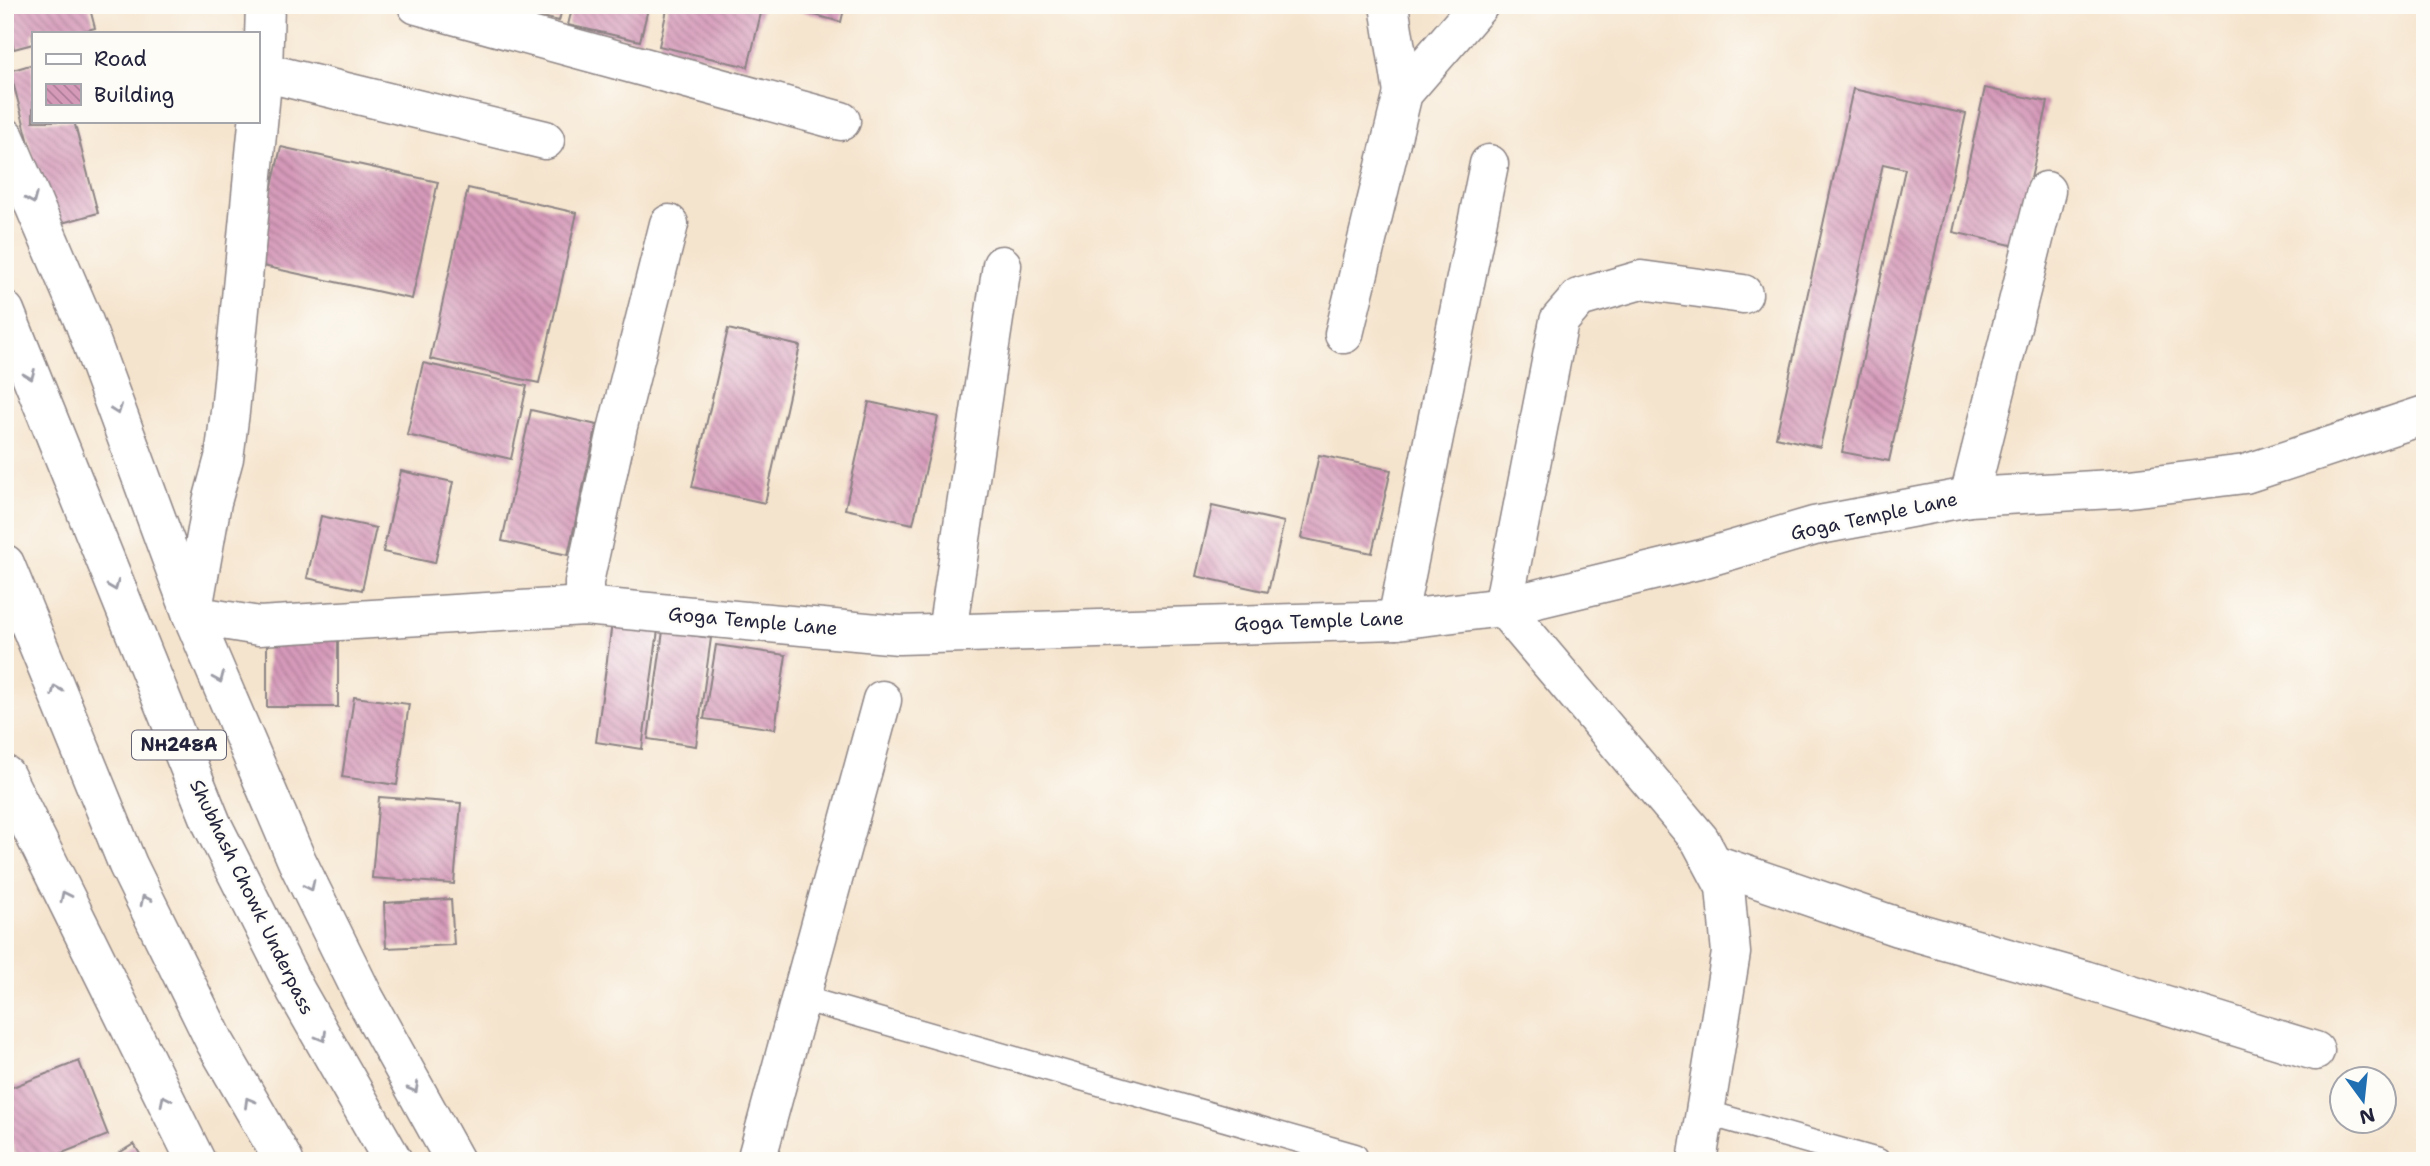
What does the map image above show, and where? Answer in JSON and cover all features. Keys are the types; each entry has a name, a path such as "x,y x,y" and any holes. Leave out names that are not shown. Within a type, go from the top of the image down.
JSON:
{"main road":[{"path":"192,615 212,502 224,458 230,412 264,72 265,5"},
{"path":"418,5 841,121"},
{"path":"1344,334 1403,93 1389,5"},
{"path":"1403,93 1479,5"},
{"path":"264,72 545,140"},
{"path":"5,136 84,322 192,615 303,873 364,997 455,1161"},
{"path":"1396,620 1489,164"},
{"path":"1969,497 2046,191"},
{"path":"584,606 584,582 618,426 669,224"},
{"path":"947,632 1002,265"},
{"path":"1697,1161 1731,953 1725,887 1700,840 1503,607 1559,321 1578,298 1641,280 1743,294"},
{"name":"Shubhash Chowk Underpass","path":"5,312 212,824 296,991 393,1161"},
{"name":"Goga Temple Lane","path":"192,615 259,626 584,606 899,635 1396,620 1503,607 1698,560 1814,526 1969,497 2130,488 2245,474 2425,415"},
{"path":"5,564 128,865 215,1042 284,1161"},
{"path":"756,1161 882,700"},
{"path":"5,775 196,1161"},
{"path":"1714,864 1898,927 2085,980 2315,1051"}],"lane":[{"path":"802,998 1355,1156"},
{"path":"1704,1112 1878,1161"}],"building":[{"path":"5,5 89,5 95,28 80,32 32,32 32,44 14,49"},
{"path":"494,5 563,5 559,21"},
{"path":"573,5 649,5 640,41 568,25"},
{"path":"668,5 763,5 748,67 659,46"},
{"path":"777,5 845,5 841,22"},
{"path":"32,64 32,122 74,122 98,213 51,226 10,71"},
{"path":"1985,88 2048,102 2016,246 1953,232"},
{"path":"1853,89 1966,114 1889,461 1842,452 1905,169 1883,164 1820,447 1776,437"},
{"path":"281,147 438,182 412,299 254,264"},
{"path":"468,188 577,213 539,383 430,359"},
{"path":"728,329 800,346 765,503 692,487"},
{"path":"423,363 527,386 511,459 407,435"},
{"path":"869,402 938,417 913,524 845,509"},
{"path":"531,410 597,425 568,555 502,541"},
{"path":"1319,455 1391,470 1372,553 1301,538"},
{"path":"401,471 453,482 435,563 383,552"},
{"path":"1212,506 1284,522 1268,592 1196,576"},
{"path":"321,516 376,528 362,590 307,578"},
{"path":"612,623 658,630 642,749 596,742"},
{"path":"663,631 711,638 696,746 648,739"},
{"path":"267,637 338,637 338,707 267,707"},
{"path":"716,645 786,655 775,729 704,719"},
{"path":"354,697 409,704 397,785 342,777"},
{"path":"379,797 461,803 454,884 372,878"},
{"path":"451,899 454,945 386,948 384,903"},
{"path":"79,1061 108,1135 42,1161 19,1161 5,1127 5,1090"},
{"path":"134,1144 144,1161 106,1161"}]}
